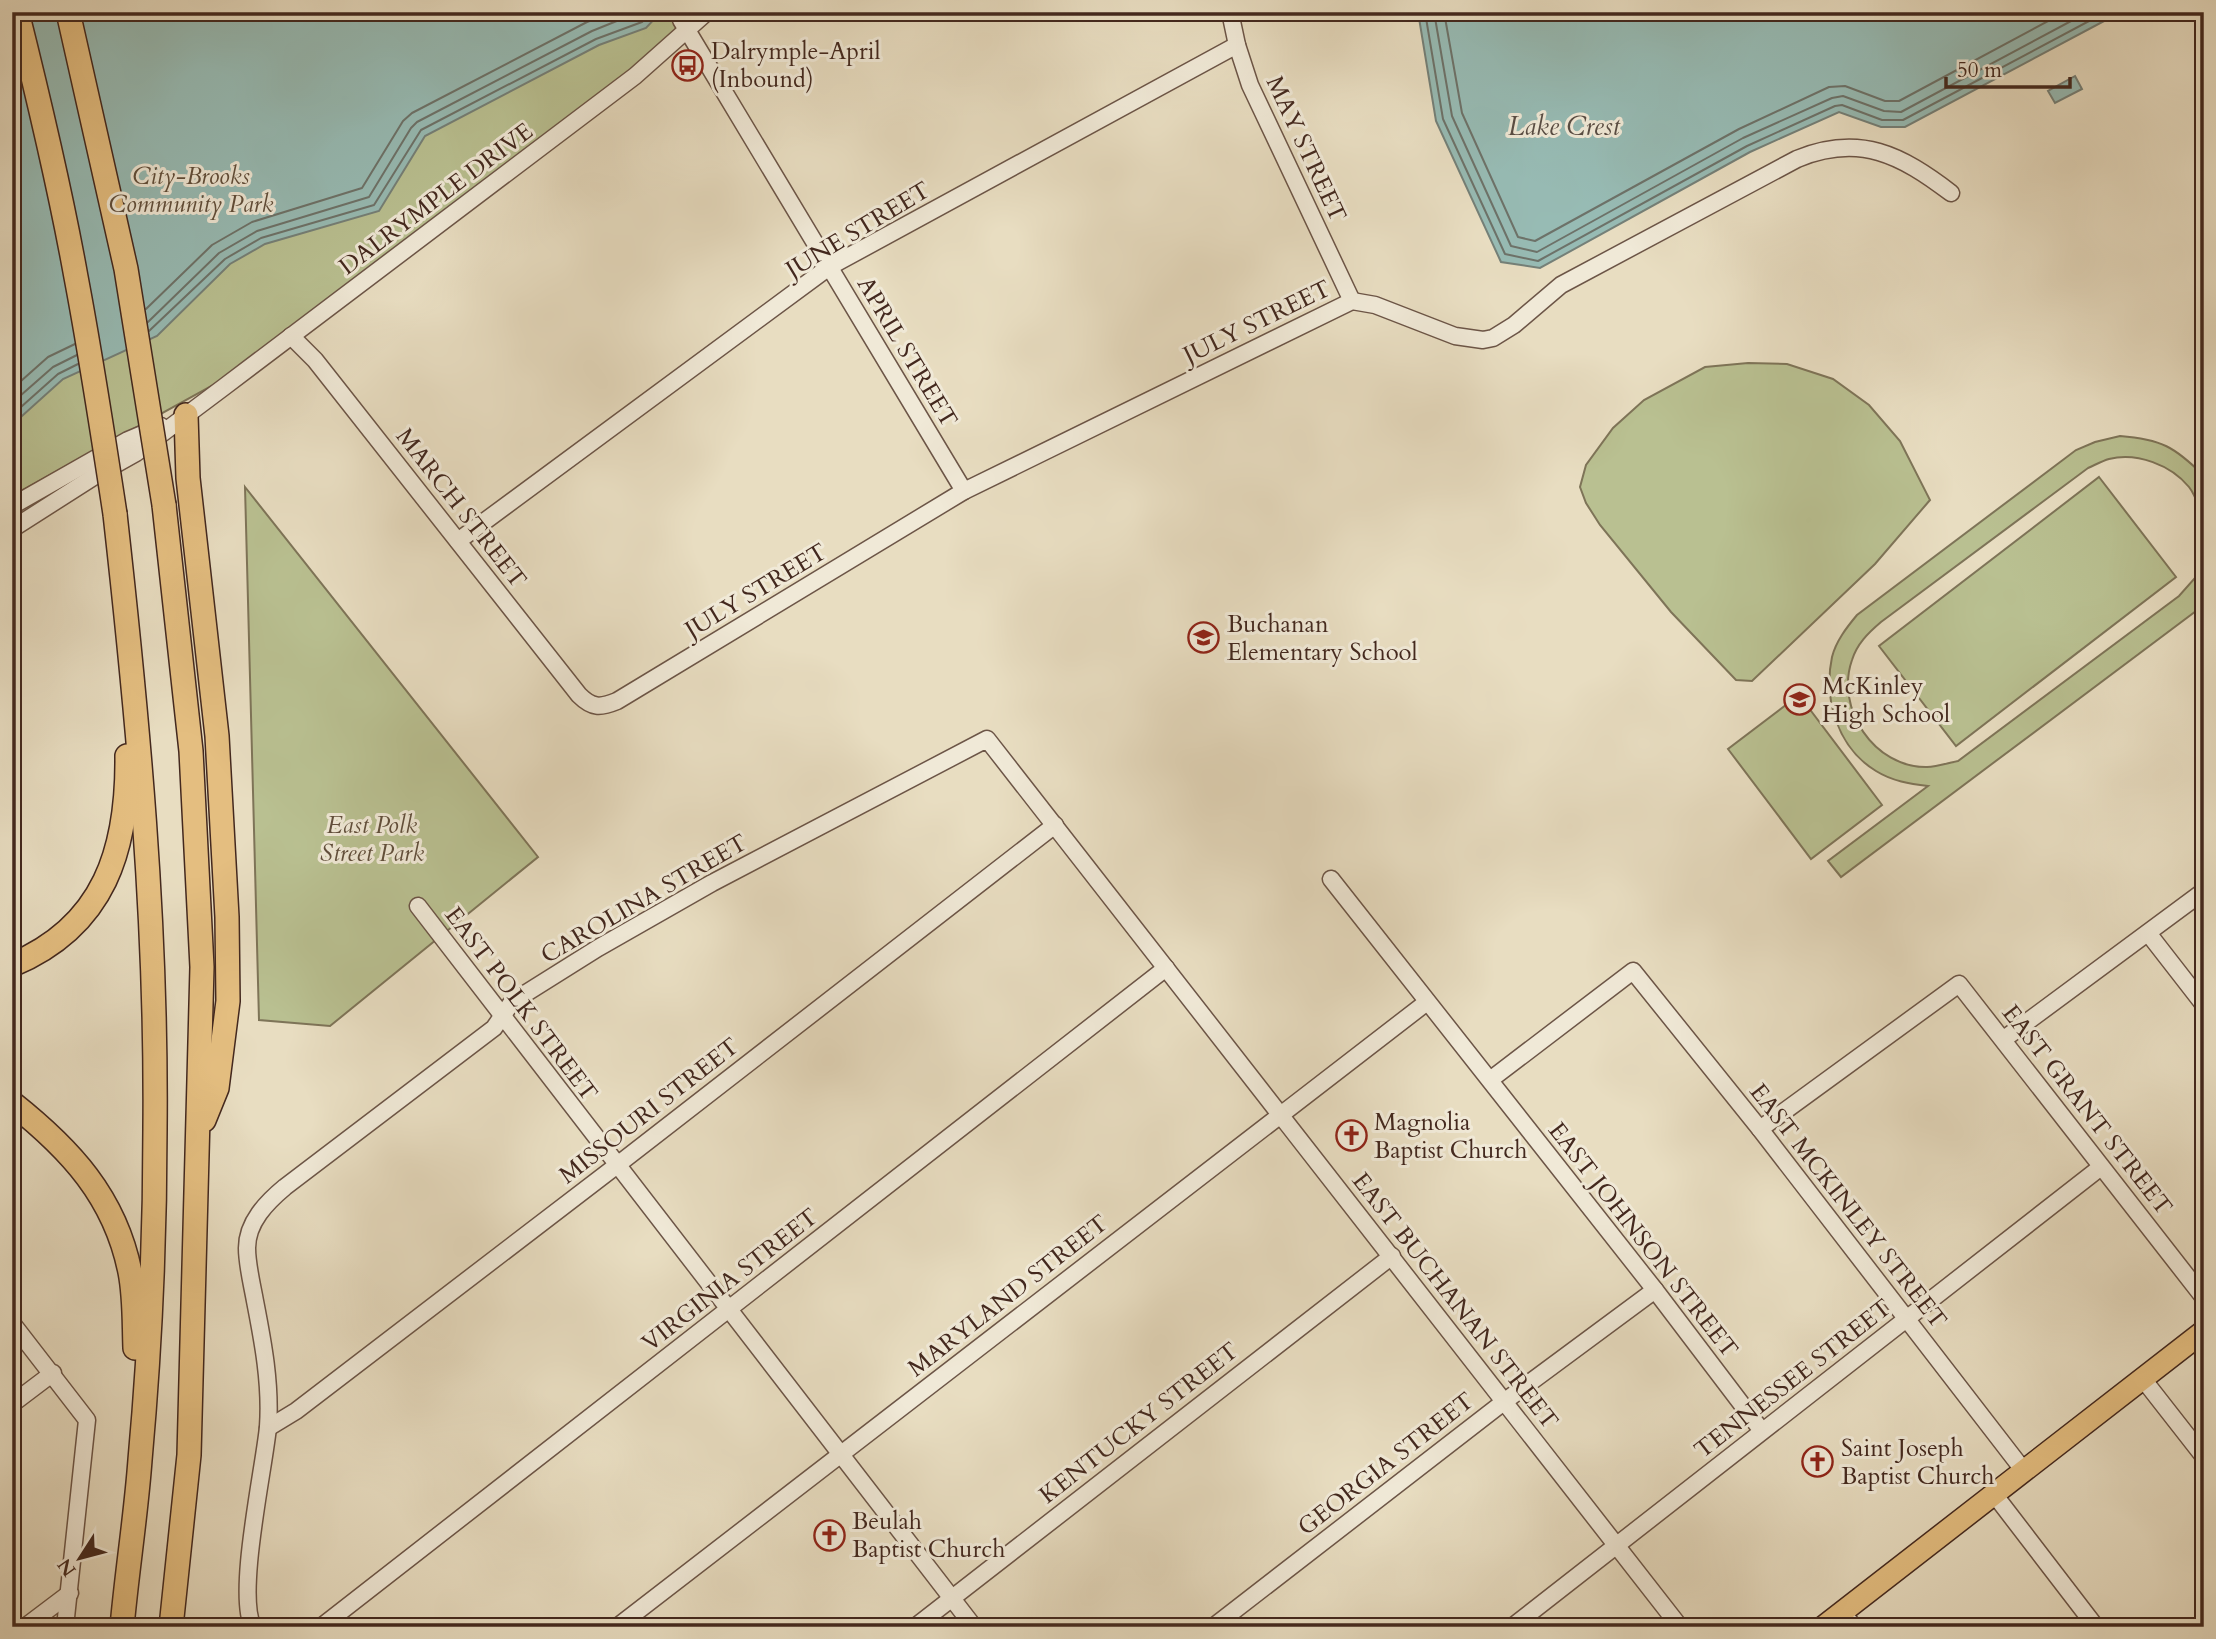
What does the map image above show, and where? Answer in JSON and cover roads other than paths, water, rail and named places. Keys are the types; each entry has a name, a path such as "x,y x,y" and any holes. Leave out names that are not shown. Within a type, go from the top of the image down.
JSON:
{"highway":[{"path":"17,12 46,128 98,399 130,634 150,877 155,1126 150,1313 140,1462 122,1627"},
{"path":"68,12 126,269 164,505 191,751 199,874 202,967 189,1455 171,1627"},
{"path":"186,415 188,478 217,736 228,956 228,1001 217,1088 198,1132"},
{"path":"12,965 44,948 67,930 89,907 112,867 125,816 130,634"},
{"path":"12,1103 55,1138 78,1163 105,1203 121,1239 133,1297 140,1462"}],"main road":[{"path":"1823,1627 1848,1619 1994,1494 2204,1331"}],"street":[{"name":"DALRYMPLE DRIVE","path":"12,529 95,475 136,453 626,84 685,25 707,12"},
{"name":"MAY STREET","path":"1230,12 1250,85 1352,301"},
{"name":"APRIL STREET","path":"685,25 964,491"},
{"name":"JUNE STREET","path":"458,541 829,267 1237,45"},
{"name":"JULY STREET","path":"596,707 617,701 964,491 1352,301 1375,305 1455,336 1483,340 1493,338 1514,325 1561,285 1797,159 1814,152 1836,148 1866,148 1903,160 1951,193"},
{"name":"MARCH STREET","path":"291,336 315,360 579,695 588,704 596,707"},
{"name":"DALRYMPLE DRIVE","path":"12,506 128,440 186,415"},
{"name":"EAST BUCHANAN STREET","path":"987,739 1680,1627"},
{"name":"CAROLINA STREET","path":"268,1428 265,1353 247,1248 248,1235 256,1218 285,1187 494,1028 512,1002 666,909 987,739"},
{"name":"MISSOURI STREET","path":"268,1428 307,1403 1055,825"},
{"name":"EAST JOHNSON STREET","path":"1331,879 1655,1290 1762,1431"},
{"path":"2004,1039 2204,891"},
{"name":"EAST POLK STREET","path":"418,906 616,1166 842,1452 974,1627"},
{"path":"2148,933 2204,1005"},
{"name":"VIRGINIA STREET","path":"321,1627 1166,968"},
{"name":"EAST MCKINLEY STREET","path":"1490,1080 1633,971 1760,1129 2024,1471"},
{"name":"EAST GRANT STREET","path":"1760,1129 1959,984 2204,1298"},
{"name":"MARYLAND STREET","path":"617,1627 1427,1002"},
{"name":"TENNESSEE STREET","path":"1512,1627 2101,1167"},
{"name":"KENTUCKY STREET","path":"915,1627 1392,1256"},
{"name":"GEORGIA STREET","path":"1213,1627 1505,1401 1655,1290"},
{"path":"12,1323 87,1420 65,1627"},
{"path":"12,1404 53,1373"},
{"path":"2143,1379 2204,1457"},
{"path":"253,1627 248,1614 248,1583 268,1428"},
{"path":"1994,1494 2096,1627"},
{"path":"25,1627 70,1592"}],"water":[{"name":"City-Brooks Community Park","path":"12,12 661,12 646,28 599,45 425,136 379,211 265,244 230,264 157,336 63,379 12,425"},
{"name":"Lake Crest","path":"1418,12 2121,12 1905,127 1881,127 1839,112 1750,152 1540,268 1501,262 1436,121"},
{"path":"2075,76 2082,89 2055,103 2048,91"}],"place":[{"name":"Dalrymple-April (Inbound)","path":"688,65"},
{"name":"Buchanan Elementary School","path":"1204,638"},
{"name":"McKinley High School","path":"1799,700"},
{"name":"Magnolia Baptist Church","path":"1351,1136"},
{"name":"Saint Joseph Baptist Church","path":"1818,1462"},
{"name":"Beulah Baptist Church","path":"829,1535"}],"park label":[{"name":"East Polk Street Park","path":"372,839"}]}
